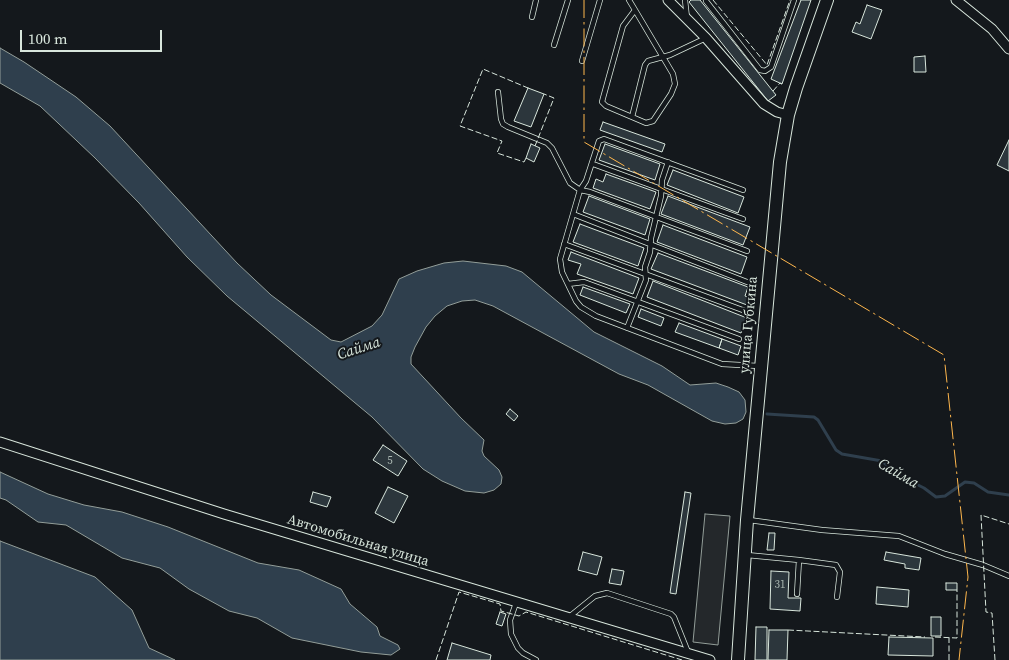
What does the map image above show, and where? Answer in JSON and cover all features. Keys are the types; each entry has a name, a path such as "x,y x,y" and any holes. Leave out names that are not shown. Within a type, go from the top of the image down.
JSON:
{"street":[{"path":"668,0 706,38 764,104 777,112 788,115"},
{"name":"улица Губкина","path":"738,660 745,555 780,162 788,115 827,0"},
{"path":"956,0 992,29 1009,49"},
{"name":"Автомобильная улица","path":"0,442 224,514 710,660"}],"lane":[{"path":"532,17 536,0"},
{"path":"554,45 568,0"},
{"path":"582,61 600,0"},
{"path":"628,0 635,10 663,57 675,79 674,89 653,121 646,122 606,106 602,102 624,26 635,10"},
{"path":"685,0 688,19"},
{"path":"706,1 760,70 765,71 771,67 794,0"},
{"path":"632,117 645,65 648,61 663,57 706,38"},
{"path":"498,92 503,124 547,143 552,148 570,184 580,190 590,192 747,251"},
{"path":"743,190 604,139 599,141 593,164 580,190 564,244 560,266 576,301 581,307 596,316 722,364 761,366"},
{"path":"627,328 646,280 645,267 650,252 662,180 668,162"},
{"path":"593,164 744,219"},
{"path":"573,214 747,282"},
{"path":"564,244 748,312"},
{"path":"568,284 584,282 739,339"},
{"path":"748,520 822,530 899,536 1009,576"},
{"path":"745,555 836,565 840,572 838,596"},
{"path":"797,594 799,560"},
{"path":"568,618 595,596 607,593 671,614 674,617 688,654"},
{"path":"516,603 510,620 511,634 523,654 536,660"}],"shaded area":[{"path":"705,514 730,516 718,645 693,642"}],"water":[{"path":"0,48 76,97 110,126 237,263 271,295 331,340 341,342 372,326 382,315 399,279 417,271 444,263 463,261 506,266 522,272 594,332 662,366 690,385 716,383 739,392 745,400 746,412 743,419 736,423 725,424 712,421 648,385 619,374 493,306 475,300 462,301 447,306 426,327 415,347 411,357 411,364 484,440 482,451 484,456 499,470 502,477 501,484 494,490 484,493 465,491 442,481 423,469 372,417 227,296 187,257 139,203 95,158 40,106 0,83"},
{"path":"0,472 48,494 84,505 122,512 168,527 258,563 299,570 341,589 350,604 377,627 380,636 398,645 400,649 391,655 361,652 292,638 257,618 229,611 189,589 160,568 122,558 66,525 38,522 6,500 0,498"},
{"path":"0,541 95,577 132,610 149,648 175,660 0,660"}],"building":[{"path":"691,0 700,0 776,95 768,101 689,2"},
{"path":"801,0 811,0 782,84 771,79"},
{"path":"867,5 882,10 871,39 852,32 856,22 860,24"},
{"path":"925,56 926,72 914,72 914,57"},
{"path":"528,88 544,94 531,127 514,121"},
{"path":"603,122 665,144 662,152 600,130"},
{"path":"1009,140 1009,171 997,165"},
{"path":"531,144 540,148 534,162 526,158"},
{"path":"605,144 660,164 655,180 599,160"},
{"path":"673,170 744,197 738,213 667,185"},
{"path":"606,174 656,192 650,209 593,188 596,179 603,182"},
{"path":"589,196 650,219 645,235 583,212"},
{"path":"668,196 750,227 743,245 661,214"},
{"path":"580,224 644,248 638,266 573,242"},
{"path":"663,225 747,257 741,274 657,242"},
{"path":"571,252 639,278 633,294 577,274 581,264 568,260"},
{"path":"658,253 748,287 745,296 750,298 747,305 651,269"},
{"path":"653,281 747,318 741,333 647,297"},
{"path":"583,287 630,304 626,313 580,295"},
{"path":"641,309 664,318 661,326 638,317"},
{"path":"679,323 722,339 719,348 675,332"},
{"path":"722,339 741,346 738,355 719,348"},
{"path":"510,409 518,416 514,421 506,414"},
{"path":"383,445 407,461 398,476 373,460"},
{"path":"388,487 408,496 394,523 375,513"},
{"path":"313,492 331,497 327,507 310,502"},
{"path":"685,492 691,493 676,594 670,593"},
{"path":"769,533 775,533 774,550 767,550"},
{"path":"583,552 602,557 597,575 578,570"},
{"path":"886,552 921,558 919,570 905,568 905,564 884,560"},
{"path":"612,569 624,571 621,585 609,583"},
{"path":"771,571 789,572 788,598 801,598 800,611 770,609"},
{"path":"946,583 957,583 957,590 946,590"},
{"path":"877,587 909,590 908,607 876,604"},
{"path":"500,612 506,614 502,626 496,624"},
{"path":"931,617 941,617 941,636 931,636"},
{"path":"756,627 767,627 767,660 755,660"},
{"path":"769,630 788,630 787,660 768,660"},
{"path":"889,637 933,638 933,656 888,655"},
{"path":"452,643 491,655 490,660 447,660"}],"waterway":[{"name":"Сайма","path":"767,414 814,417 818,420 836,450 842,454 882,461 900,476 924,488 936,497 945,496 965,482 974,483 988,492 1009,495"}],"fence":[{"path":"713,0 767,65 790,0"},
{"path":"526,158 524,162 497,153 502,141 460,126 483,69 528,88"},
{"path":"773,91 780,83 782,84"},
{"path":"535,146 554,98 544,94"},
{"path":"995,660 992,613 986,612 981,515 1009,524"},
{"path":"935,637 957,638 957,590"},
{"path":"436,660 459,592 500,604 501,611 519,616 526,612 682,660"},
{"path":"788,630 925,637"},
{"path":"949,638 949,660"}],"power":[{"path":"584,0 584,142 944,355 968,577 959,660"}]}
